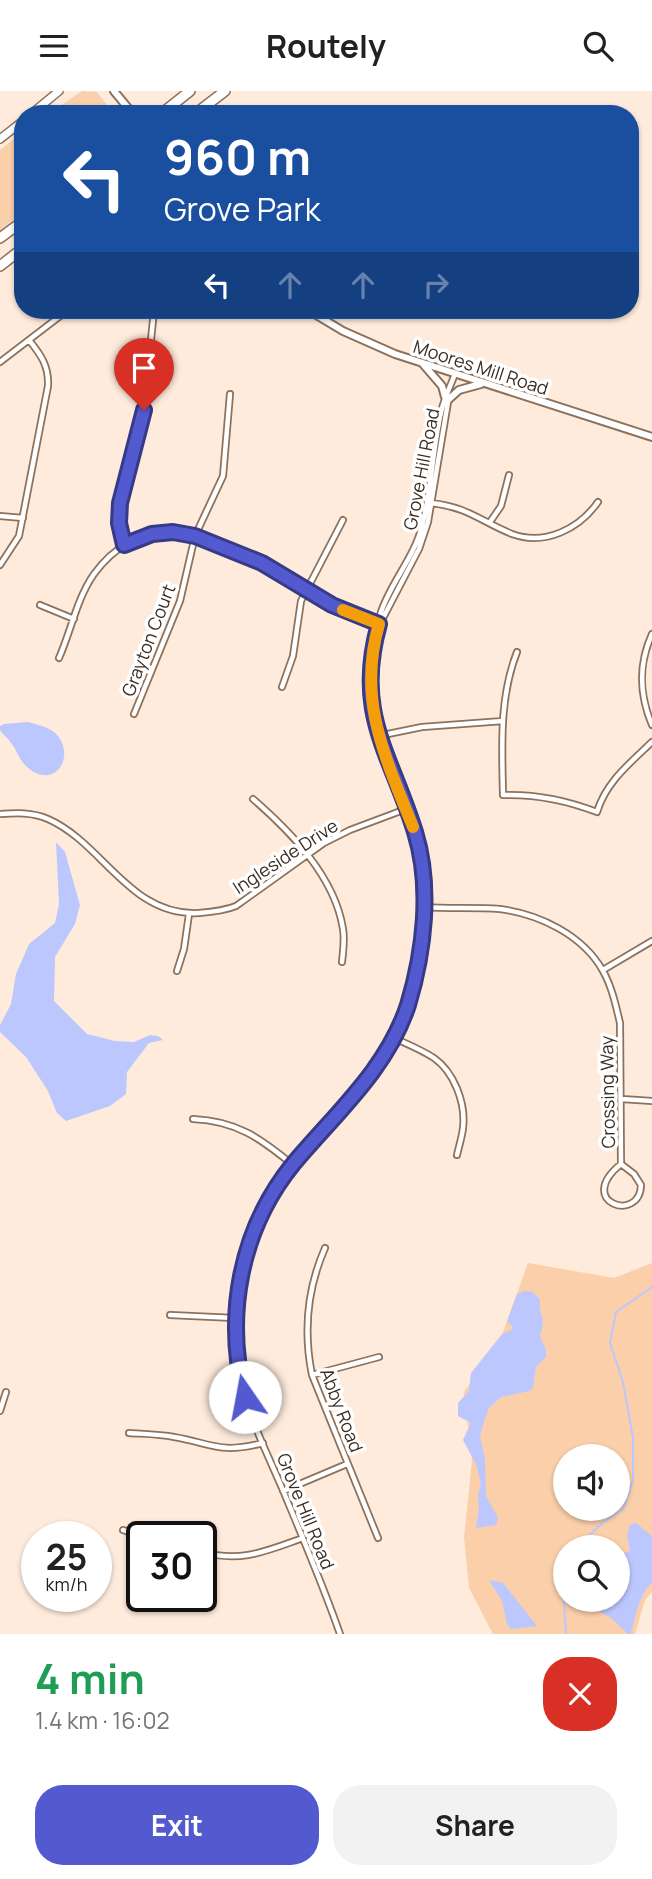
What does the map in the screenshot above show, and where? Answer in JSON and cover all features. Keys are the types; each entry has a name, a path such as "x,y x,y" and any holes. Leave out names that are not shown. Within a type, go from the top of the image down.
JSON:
{"highway":[{"path":"172,105 190,91"},
{"path":"207,105 225,91"},
{"path":"0,266 14,255"}],"main road":[{"path":"42,105 59,91"},
{"path":"0,139 14,128"}],"street":[{"path":"0,362 56,319"},
{"path":"124,545 119,523 120,503 144,410 153,319"},
{"name":"Moores Mill Road","path":"324,319 362,341 421,363 652,437"},
{"path":"0,565 19,536 48,386 44,359 29,340"},
{"path":"421,363 442,386 447,396 484,383"},
{"name":"Grove Hill Road","path":"340,1634 263,1443 240,1378 235,1318 239,1281 253,1233 267,1203 293,1165 352,1100 394,1038 415,979 424,907 419,853 415,833 378,736 370,689 373,645 381,612 417,542 428,503 447,396 455,374"},
{"name":"Grayton Court","path":"134,714 180,601 195,536 223,476 230,394"},
{"path":"490,522 500,506 509,475"},
{"path":"428,503 464,510 517,535 546,537 574,526 589,514 598,502"},
{"path":"0,516 23,518"},
{"path":"282,687 293,656 297,614 305,589 343,520"},
{"path":"59,658 93,576 106,560 124,545 152,534 173,532 195,536 262,563 332,605 379,624"},
{"path":"40,605 75,619"},
{"path":"652,633 644,654 641,681 643,702 652,725"},
{"path":"517,652 505,695 503,795 544,796 597,812 601,798 613,781 626,765 652,742"},
{"path":"378,736 448,724 503,721"},
{"path":"253,799 277,820 323,878 340,915 344,937 342,962"},
{"name":"Ingleside Drive","path":"0,814 33,814 64,828 130,889 160,905 189,914 223,911 236,906 324,843 406,809"},
{"name":"Crossing Way","path":"424,907 496,909 530,916 562,931 586,950 603,970 620,1023 622,1099 621,1164 606,1178 603,1191 605,1197 615,1206 622,1207 638,1198 641,1185 634,1174 621,1164"},
{"path":"177,971 184,949 189,914"},
{"path":"603,970 652,941"},
{"path":"394,1038 435,1059 456,1086 462,1106 463,1127 457,1155"},
{"path":"622,1099 652,1101"},
{"path":"193,1119 227,1123 240,1128 263,1141 293,1165"},
{"name":"Abby Road","path":"325,1248 316,1270 307,1312 306,1340 312,1374 378,1538"},
{"path":"170,1315 235,1318"},
{"path":"312,1374 379,1357"},
{"path":"0,1411 6,1392"},
{"path":"129,1433 177,1437 217,1448 244,1448 263,1443"},
{"path":"283,1491 347,1464"},
{"path":"217,1556 241,1558 303,1538"}],"shaded area":[{"path":"82,91 97,92 107,105 62,105"},
{"path":"14,139 14,219 0,230 0,150"},
{"path":"528,1263 614,1278 652,1263 652,1592 645,1600 635,1634 493,1634 469,1588 464,1537 472,1461 464,1392 501,1338"}],"water":[{"path":"28,722 52,730 63,745 63,763 52,774 36,773 26,766 0,730 0,726 4,724"},
{"path":"56,842 65,852 80,905 75,924 55,957 54,1001 87,1034 115,1041 134,1042 150,1035 163,1040 149,1043 127,1072 126,1094 110,1106 66,1121 57,1113 48,1091 26,1057 0,1032 0,1025 11,1004 16,974 29,944 55,923 59,904"},
{"path":"524,1291 533,1292 540,1300 543,1323 540,1336 546,1357 536,1367 533,1388 501,1397 489,1408 480,1436 485,1460 486,1496 498,1518 496,1525 476,1528 481,1483 476,1464 463,1440 471,1423 458,1416 458,1403 469,1391 471,1373 502,1334 512,1330 507,1321 517,1294"},
{"path":"636,1523 652,1536 652,1582 641,1600 631,1634 628,1634 600,1612 630,1612 630,1535 627,1535 630,1525"},
{"path":"489,1580 503,1583 537,1626 511,1629 507,1624 502,1601"}],"waterway":[{"path":"590,1535 623,1509 633,1481 633,1438 623,1382 610,1343 616,1312 652,1287"},
{"path":"565,1612 566,1634"}],"slow traffic":[{"path":"343,610 379,624 373,645 371,668 372,711 387,763 413,827"}],"route":[{"path":"144,410 120,503 118,517 124,545 152,534 173,532 195,536 262,563 332,605 379,624 373,645 371,668 372,711 387,763 415,833 423,881 424,907 419,959 407,1006 394,1038 352,1100 281,1181 267,1203 246,1253 239,1281 235,1318 237,1358 245,1397"}]}
